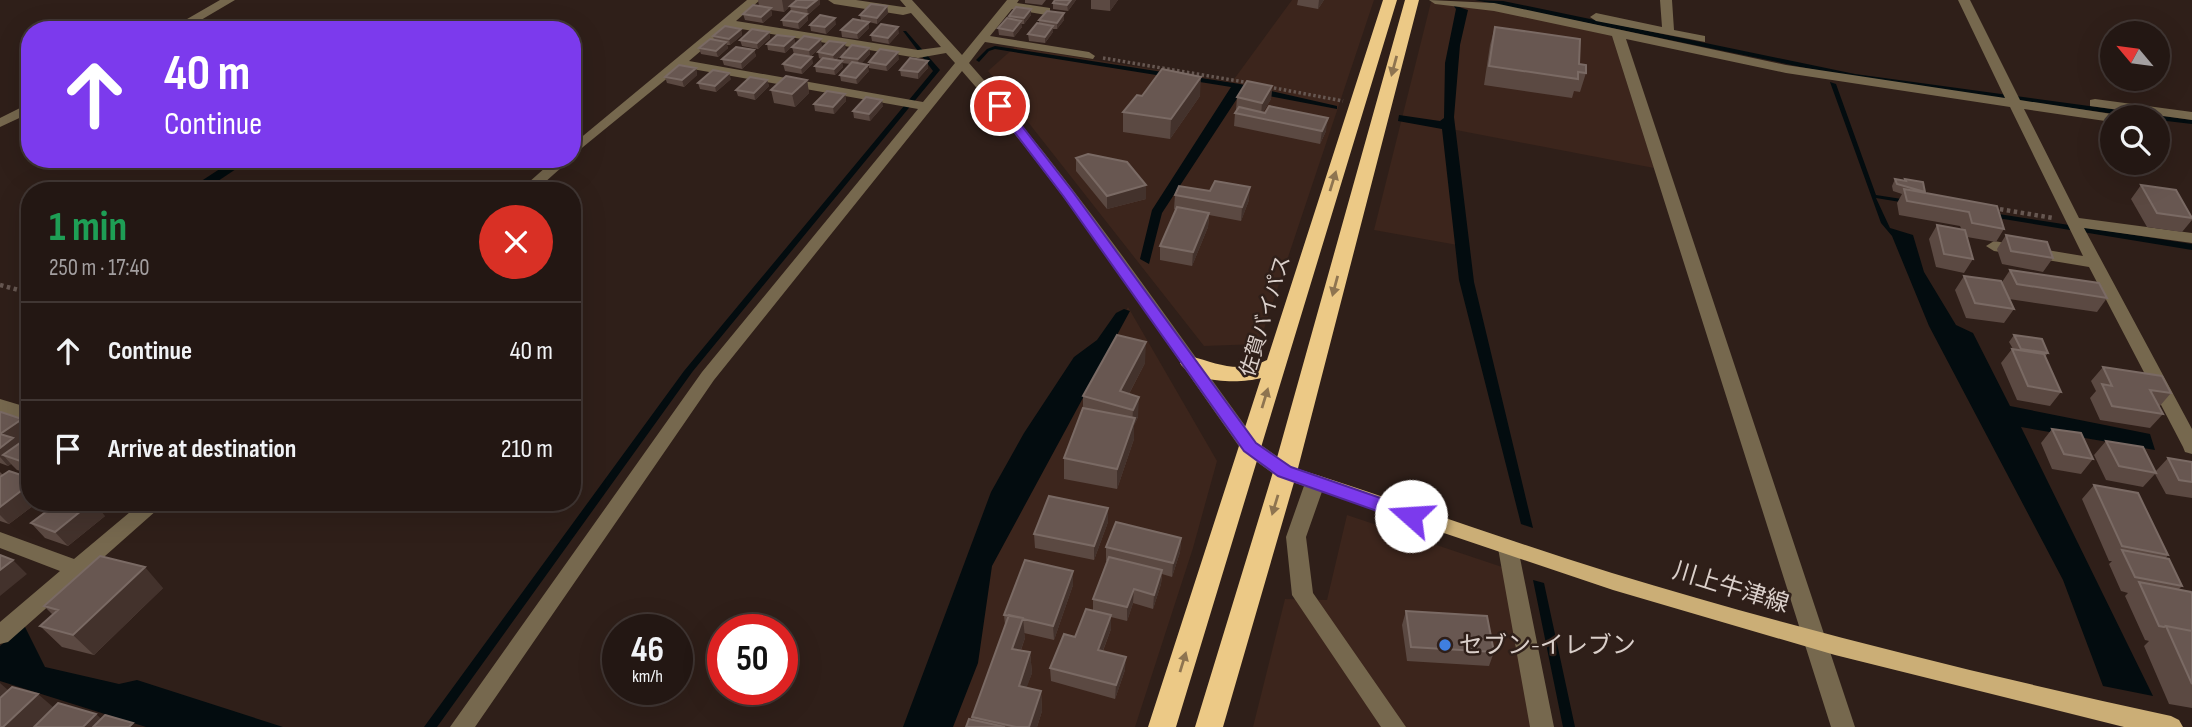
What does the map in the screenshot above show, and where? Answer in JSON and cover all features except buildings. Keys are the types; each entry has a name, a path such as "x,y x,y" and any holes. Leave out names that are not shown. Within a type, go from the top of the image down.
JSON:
{"highway":[{"name":"佐賀バイパス","path":"1162,727 1390,0"},
{"path":"1209,727 1285,472 1412,0"},
{"path":"1190,363 1209,372 1236,378 1260,373 1276,364"}],"main road":[{"name":"川上牛津線","path":"1285,472 1507,548 1815,640 2087,709 2171,727"}],"street":[{"path":"190,21 229,0"},
{"path":"581,144 754,0"},
{"path":"834,0 902,11 909,5 956,56 1068,194 1250,447 1285,472"},
{"path":"1435,0 1494,7 1799,71 2011,98 2192,116"},
{"path":"1514,0 1875,74 2100,116"},
{"path":"1666,0 1668,32"},
{"path":"1964,0 2077,229 2192,447"},
{"path":"462,727 708,376 926,106 956,56 981,38 1011,3 1046,11"},
{"path":"726,23 918,54 933,52 956,56"},
{"path":"1618,34 1843,727"},
{"path":"981,38 1089,56"},
{"path":"678,63 926,106"},
{"path":"0,122 21,112"},
{"path":"2170,125 2192,128"},
{"path":"537,182 554,168"},
{"path":"2077,229 2192,238"},
{"path":"1994,246 2095,262"},
{"path":"0,405 21,412"},
{"path":"1315,483 1296,537 1303,595 1394,727"},
{"path":"0,635 145,511"},
{"path":"0,540 77,569"},
{"path":"1507,548 1542,727"}],"path":[{"path":"1089,56 1250,83"},
{"path":"1264,86 1357,104"},
{"path":"1980,206 2077,229"},
{"path":"0,285 21,290"}],"shaded area":[{"path":"1292,0 1374,0 1259,344 1204,346 988,71 1015,47 1232,82"},
{"path":"1475,0 1503,1 1855,74 2100,107 2100,112 1855,78"},
{"path":"1431,2 1490,8 1612,36 1654,168 1451,129 1463,246 1374,230"},
{"path":"1453,5 1468,10 1460,45 1454,117 1474,282 1533,528 1521,524 1459,280 1442,129 1398,121 1399,115 1440,121 1444,118 1445,63 1456,9"},
{"path":"903,31 906,31 940,70 693,371 437,727 424,727 684,371 933,71"},
{"path":"995,46 1240,84 1337,106 1337,109 1242,91 1162,213 1149,264 1140,259 1152,210 1231,87 995,49 989,51 979,62 976,60 987,49"},
{"path":"1830,82 1836,84 1876,195 2192,244 2192,250 1876,198 1890,228 1913,235 1924,272 1956,325 1973,333 2010,406 2150,434 2155,450 2021,427 2153,696 2103,686 2063,580 1929,326 1892,236 1881,223"},
{"path":"2170,117 2192,120 2192,124 2170,121"},
{"path":"221,168 238,168 216,182 200,182"},
{"path":"1128,307 1217,461 1193,548 1135,727 927,727 982,570"},
{"path":"1124,309 1130,311 992,566 978,663 953,727 903,727 991,492 1024,433 1074,357 1097,340 1116,313"},
{"path":"1347,515 1505,568 1531,727 1253,727 1285,599 1327,600"},
{"path":"1533,580 1544,583 1575,727 1563,727"},
{"path":"24,625 45,667 119,684 137,680 283,727 146,727 0,681 0,646"}],"place":[{"name":"セブン-イレブン","path":"1445,645"}],"route":[{"path":"1000,106 1068,194 1250,447 1285,472 1411,516"}]}
